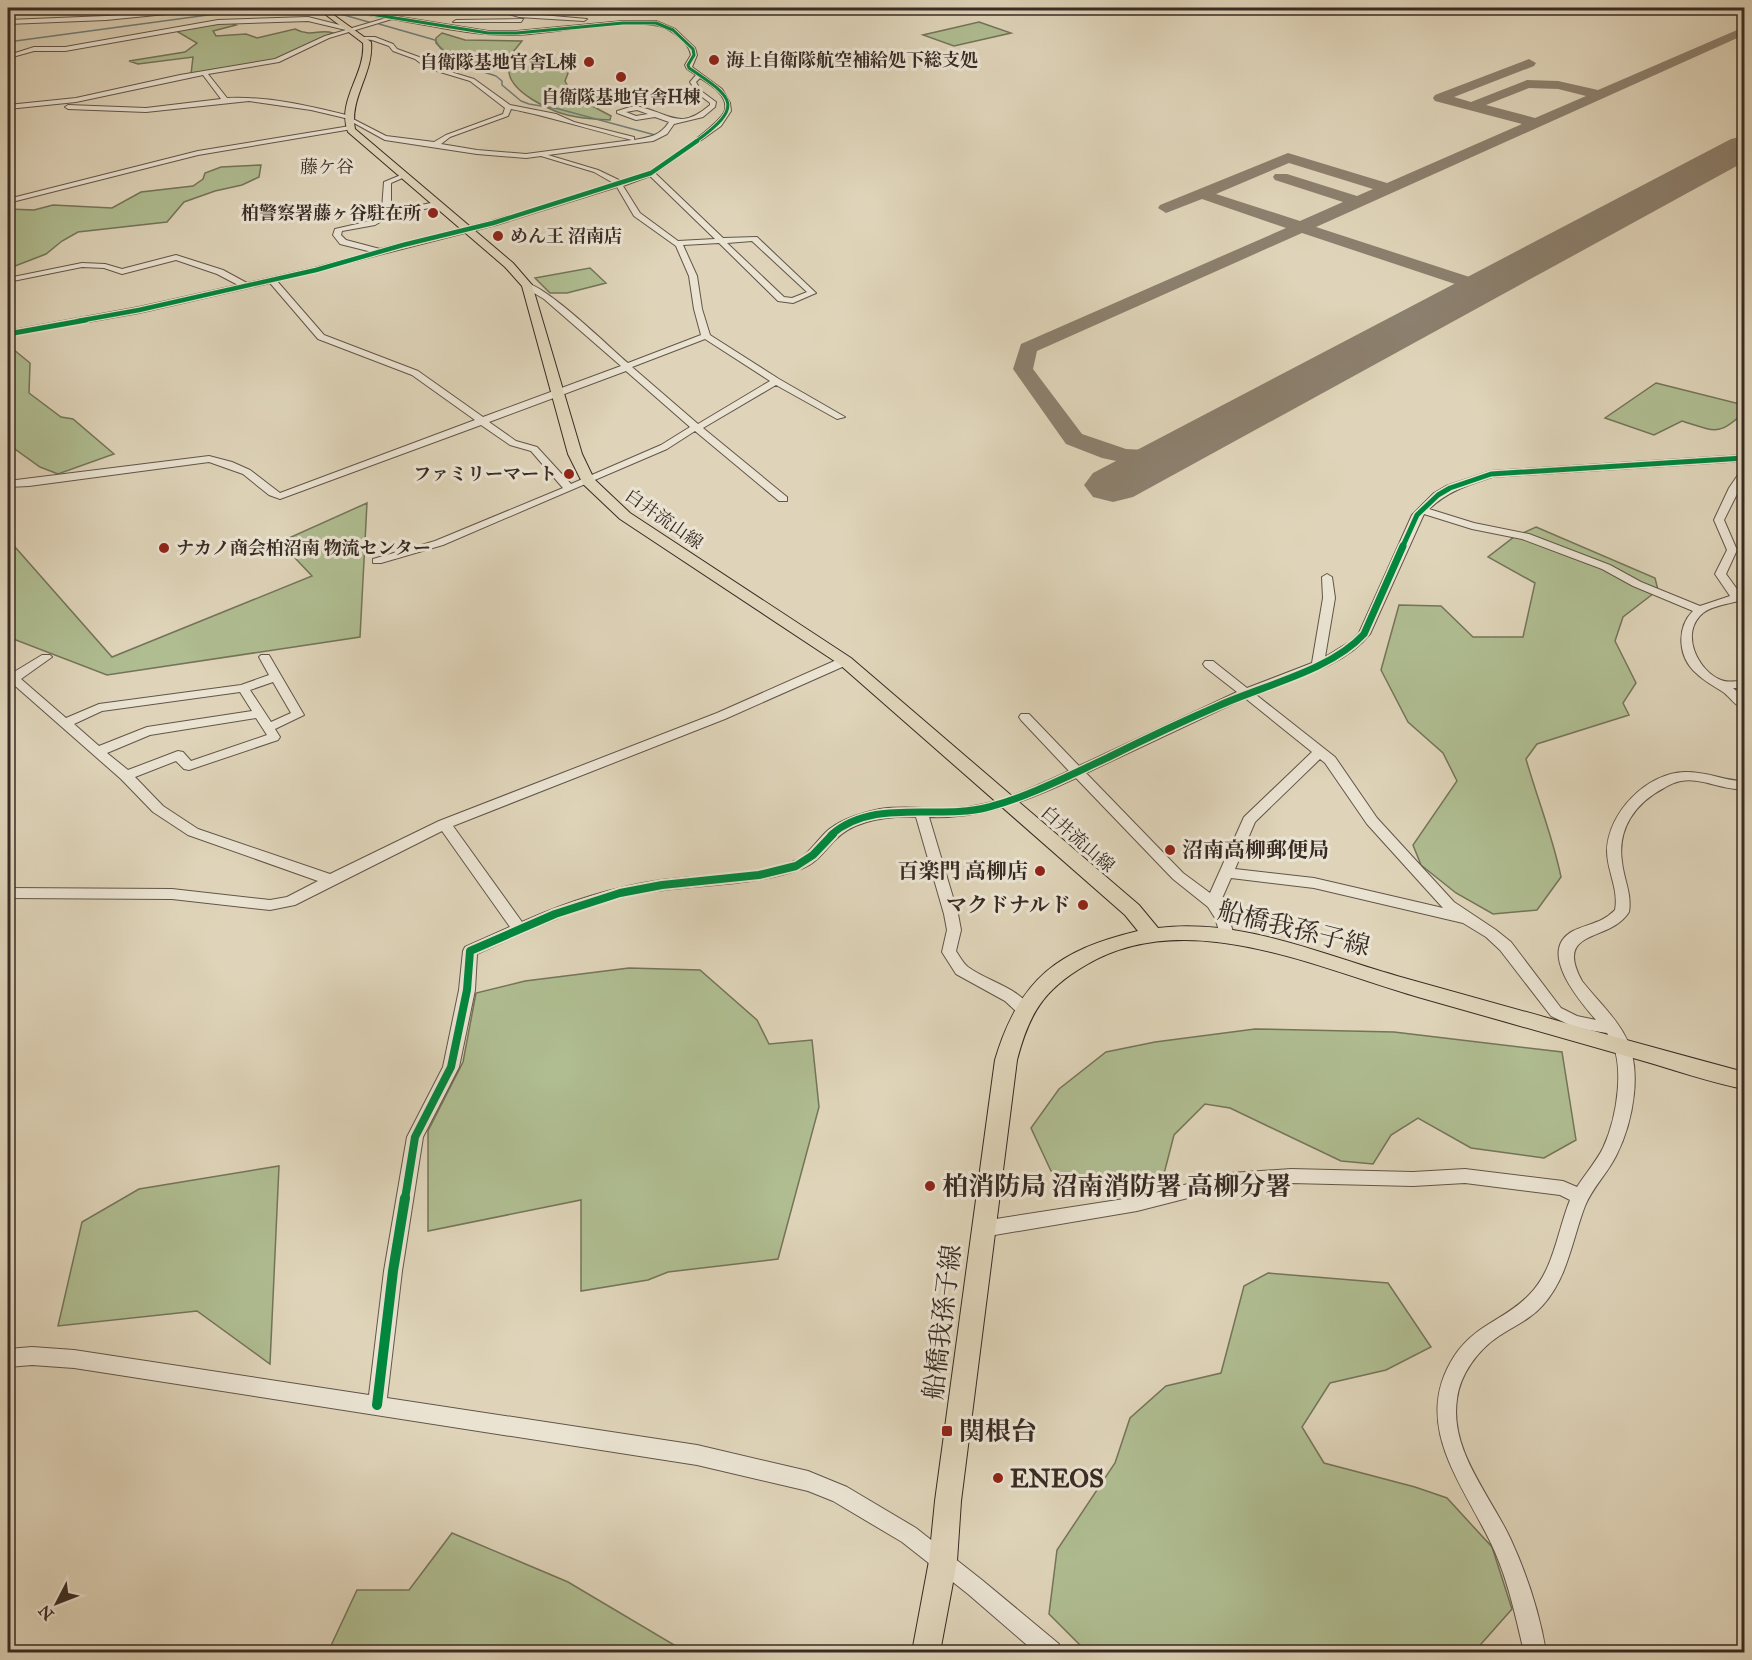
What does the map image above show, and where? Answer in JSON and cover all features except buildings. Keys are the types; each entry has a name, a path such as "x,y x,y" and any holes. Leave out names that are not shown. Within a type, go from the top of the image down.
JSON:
{"main road":[{"path":"322,8 365,38 369,48 349,122"},
{"name":"白井流山線","path":"349,122 403,176 514,271 527,285 575,454 588,480 625,516 845,661 1132,910 1152,934"},
{"name":"船橋我孫子線","path":"926,1653 943,1561 948,1501 1006,1060 1012,1037 1024,1010 1041,988 1070,964 1093,952 1152,934 1186,933 1227,936 1286,949 1744,1082"}],"street":[{"path":"8,22 106,18 223,8"},
{"path":"366,14 365,11 371,8"},
{"path":"491,8 512,14 551,18"},
{"path":"341,9 472,31 502,33 637,22"},
{"path":"8,107 85,99 204,73 287,58 327,37 393,18"},
{"path":"8,332 105,317 246,286 493,223 651,173 714,129 727,115 726,98 715,84 687,65 694,55 693,49 663,24 623,19 551,18 427,24"},
{"path":"8,60 14,55 34,49 65,49 218,22 308,19 352,29"},
{"path":"365,38 391,45 395,50 417,58 429,67 472,80 508,107 554,115 572,123 644,140"},
{"path":"204,73 225,100"},
{"path":"38,105 138,110 225,100 268,101 311,108 385,138 485,153 539,155 609,143 644,140 665,133 672,123 701,116 713,106 713,102 699,92 693,82 700,75"},
{"path":"435,145 448,135 506,115 508,107"},
{"path":"654,115 675,122"},
{"path":"8,201 210,150 236,147 349,122"},
{"path":"539,155 596,171 620,184 637,214 645,222 678,243 693,276 698,309 706,336 776,381 840,417"},
{"path":"651,173 720,240 781,299 793,301 812,293 754,239 720,240 678,243"},
{"path":"387,210 388,182 403,176"},
{"path":"8,195 24,197"},
{"path":"387,210 431,200"},
{"path":"379,252 343,242 337,236 339,229 372,223 387,210 431,200"},
{"path":"8,280 82,265 105,266 122,272 176,257 220,272 246,286"},
{"path":"272,280 321,337 415,373 513,443 534,449 569,488"},
{"path":"527,285 547,297 697,428 783,499"},
{"path":"8,484 209,459 233,465 258,480 270,493 280,496 706,336"},
{"path":"377,561 439,543 664,447 776,381"},
{"path":"377,1406 393,1270 416,1137 451,1067 467,990 470,951 530,922 609,896 676,883 739,878 797,866 814,856 835,832 849,823 869,816 898,811 967,812 1006,801 1078,773 1245,693 1318,664 1353,646 1364,634 1421,510 1450,488 1491,474 1548,468 1744,458"},
{"path":"1744,474 1736,483 1719,520 1732,550 1720,574 1736,596 1735,599 1701,610 1694,616 1689,627 1689,653 1699,670 1744,705"},
{"path":"1421,510 1472,526 1525,536 1606,567 1637,584 1701,610"},
{"path":"1318,664 1329,598 1327,577"},
{"path":"46,657 10,680 65,723 126,776 158,809 193,832 244,852 332,880"},
{"path":"265,657 298,715 268,728"},
{"path":"8,893 171,894 270,905 290,901 444,824 544,783 721,716 845,661"},
{"path":"1209,664 1330,760 1372,821 1449,906 1494,936 1511,951 1556,1012 1565,1019 1581,1024 1611,1027"},
{"path":"65,723 99,708 243,688 276,677"},
{"path":"1721,685 1744,684"},
{"path":"126,776 178,755 189,766 274,737 243,688"},
{"path":"97,752 147,731 259,714"},
{"path":"1025,717 1178,876 1213,903 1222,918 1227,936"},
{"path":"1213,903 1249,820 1319,753"},
{"path":"1535,1653 1504,1549 1452,1444 1446,1425 1446,1405 1450,1385 1463,1359 1484,1337 1538,1299 1548,1286 1581,1197 1610,1151 1619,1125 1625,1085 1624,1048 1611,1027 1570,974 1567,951 1569,943 1579,935 1604,927 1622,912 1624,892 1615,863 1614,848 1624,815 1633,801 1676,777 1696,777 1726,784 1744,785"},
{"path":"921,812 951,914 954,930 949,952 961,970 1010,997 1024,1010"},
{"path":"444,824 519,929"},
{"path":"1225,873 1244,873 1305,883 1466,919"},
{"path":"983,1229 1137,1204 1231,1180 1291,1176 1413,1179 1465,1176 1563,1188 1581,1197"},
{"path":"8,1358 32,1356 74,1359 698,1455 808,1481 840,1494 909,1535 1051,1653"}],"green space":[{"path":"229,22 236,25 213,31 216,36 246,34 257,38 295,29 306,33 333,33 277,59 191,74 193,57 138,64 129,61 185,52 197,43 178,32 179,30"},
{"path":"979,22 1011,33 954,46 923,35"},
{"path":"442,33 465,40 522,41 513,52 520,55 548,57 552,63 570,68 565,81 571,92 611,116 610,120 577,117 543,106 532,100 515,85 510,77 509,68 459,57 444,51 436,43 436,38"},
{"path":"261,165 259,177 242,185 215,191 184,202 167,222 78,232 46,254 8,267 8,209 34,210 53,205 112,208 141,192 193,186 203,179 205,173 221,167"},
{"path":"590,268 606,283 567,293 550,293 535,278"},
{"path":"8,345 30,363 29,393 61,417 73,419 114,454 58,474 40,467 8,444"},
{"path":"1656,383 1744,405 1744,412 1728,425 1716,430 1682,421 1654,435 1605,418"},
{"path":"367,503 360,637 107,675 8,637 8,539 112,657 312,576 280,542"},
{"path":"1536,527 1655,578 1658,590 1623,617 1615,641 1636,683 1623,703 1629,715 1537,744 1526,759 1554,847 1561,877 1537,910 1493,914 1456,893 1421,865 1413,845 1457,781 1443,753 1408,722 1381,670 1399,605 1441,606 1473,637 1523,637 1535,583 1488,557 1514,537"},
{"path":"629,968 700,970 757,1020 769,1044 812,1040 819,1107 778,1259 668,1272 648,1280 581,1291 581,1200 428,1231 428,1131 463,1062 476,993 525,981"},
{"path":"1255,1029 1394,1032 1562,1052 1576,1140 1544,1158 1471,1148 1418,1118 1391,1135 1373,1164 1341,1161 1230,1108 1205,1104 1174,1135 1157,1201 1087,1187 1051,1171 1031,1128 1059,1089 1106,1052 1155,1042"},
{"path":"279,1166 270,1364 197,1311 58,1326 82,1222 139,1189"},
{"path":"1268,1273 1388,1283 1431,1347 1386,1370 1330,1383 1302,1427 1324,1463 1415,1487 1447,1498 1492,1547 1512,1609 1474,1652 1087,1652 1049,1614 1057,1550 1115,1463 1130,1418 1166,1386 1221,1373 1244,1286"},
{"path":"452,1533 568,1582 686,1652 328,1652 357,1590 409,1590"}],"waterway":[{"path":"8,42 260,8"},
{"path":"310,8 321,12"},
{"path":"330,11 372,23"},
{"path":"379,24 435,40 445,55 456,63 496,76 502,81 502,85 521,101 655,135"}],"taxiway":[{"path":"1600,95 1744,31"},
{"path":"1472,106 1440,98 1529,63"},
{"path":"1472,106 1527,84 1558,85 1600,95"},
{"path":"1387,189 1600,95"},
{"path":"1472,106 1536,123"},
{"path":"1201,194 1288,158 1387,189"},
{"path":"1281,177 1358,202"},
{"path":"1358,202 1387,189"},
{"path":"1166,208 1201,194"},
{"path":"1201,194 1301,227"},
{"path":"1301,227 1358,202"},
{"path":"1172,453 1145,457 1126,456 1110,453 1074,439 1023,369 1028,348 1301,227"},
{"path":"1301,227 1482,287"}],"runway":[{"path":"1113,485 1744,147"}],"cycle path":[{"path":"8,334 139,310 316,270 403,245 493,223 627,182 661,167 719,125 728,111 725,96 720,90 689,68 688,65 694,55 693,49 673,30 656,23 623,23 517,33 488,33 364,13 371,8"},
{"path":"377,1405 393,1271 415,1137 451,1067 467,990 470,951 555,914 620,893 662,885 740,878 796,866 808,860 839,829 850,822 867,817 893,812 960,813 990,807 1059,781 1244,694 1326,661 1355,644 1364,634 1417,515 1438,495 1450,488 1491,474 1530,470 1744,458"}],"place":[{"name":"海上自衛隊航空補給処下総支処","path":"714,60"},
{"name":"自衛隊基地官舎L棟","path":"589,62"},
{"name":"自衛隊基地官舎H棟","path":"621,77"},
{"name":"柏警察署藤ヶ谷駐在所","path":"433,213"},
{"name":"めん王 沼南店","path":"498,236"},
{"name":"ファミリーマート","path":"569,474"},
{"name":"ナカノ商会柏沼南 物流センター","path":"164,548"},
{"name":"沼南高柳郵便局","path":"1170,850"},
{"name":"百楽門 高柳店","path":"1040,871"},
{"name":"マクドナルド","path":"1083,905"},
{"name":"柏消防局 沼南消防署 高柳分署","path":"930,1186"},
{"name":"関根台","path":"947,1431"},
{"name":"ENEOS","path":"998,1478"}],"district":[{"name":"藤ケ谷","path":"327,167"}]}
